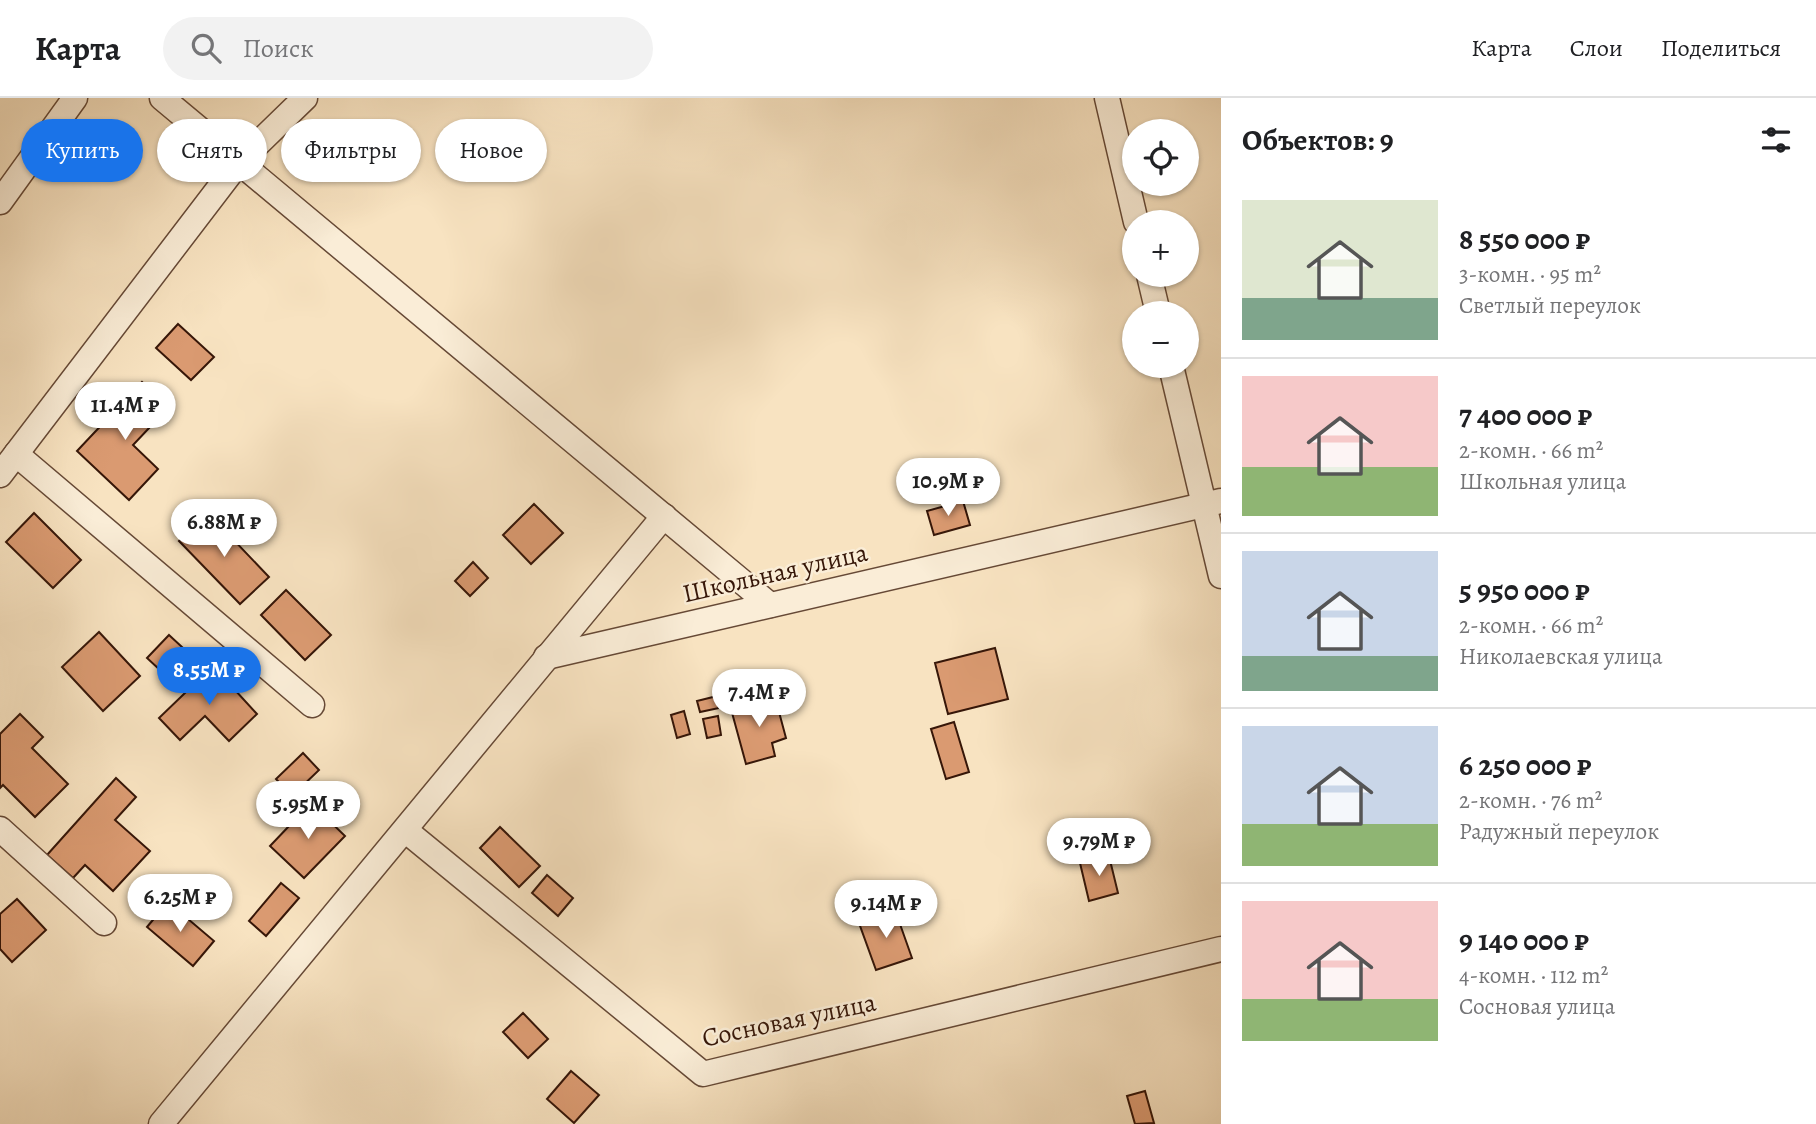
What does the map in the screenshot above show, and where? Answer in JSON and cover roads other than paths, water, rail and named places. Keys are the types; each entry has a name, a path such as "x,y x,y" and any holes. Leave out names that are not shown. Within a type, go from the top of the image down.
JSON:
{"street":[{"path":"0,202 75,98"},
{"path":"162,98 187,119"},
{"path":"267,135 305,98"},
{"path":"1107,98 1133,210"},
{"path":"0,475 224,182"},
{"path":"263,182 770,605"},
{"path":"1175,378 1212,503 1221,576"},
{"path":"16,454 312,705"},
{"name":"Школьная улица","path":"546,657 1212,503"},
{"path":"161,1124 664,516"},
{"path":"0,829 104,923"},
{"name":"Сосновая улица","path":"405,830 703,1074 1221,949"}]}
